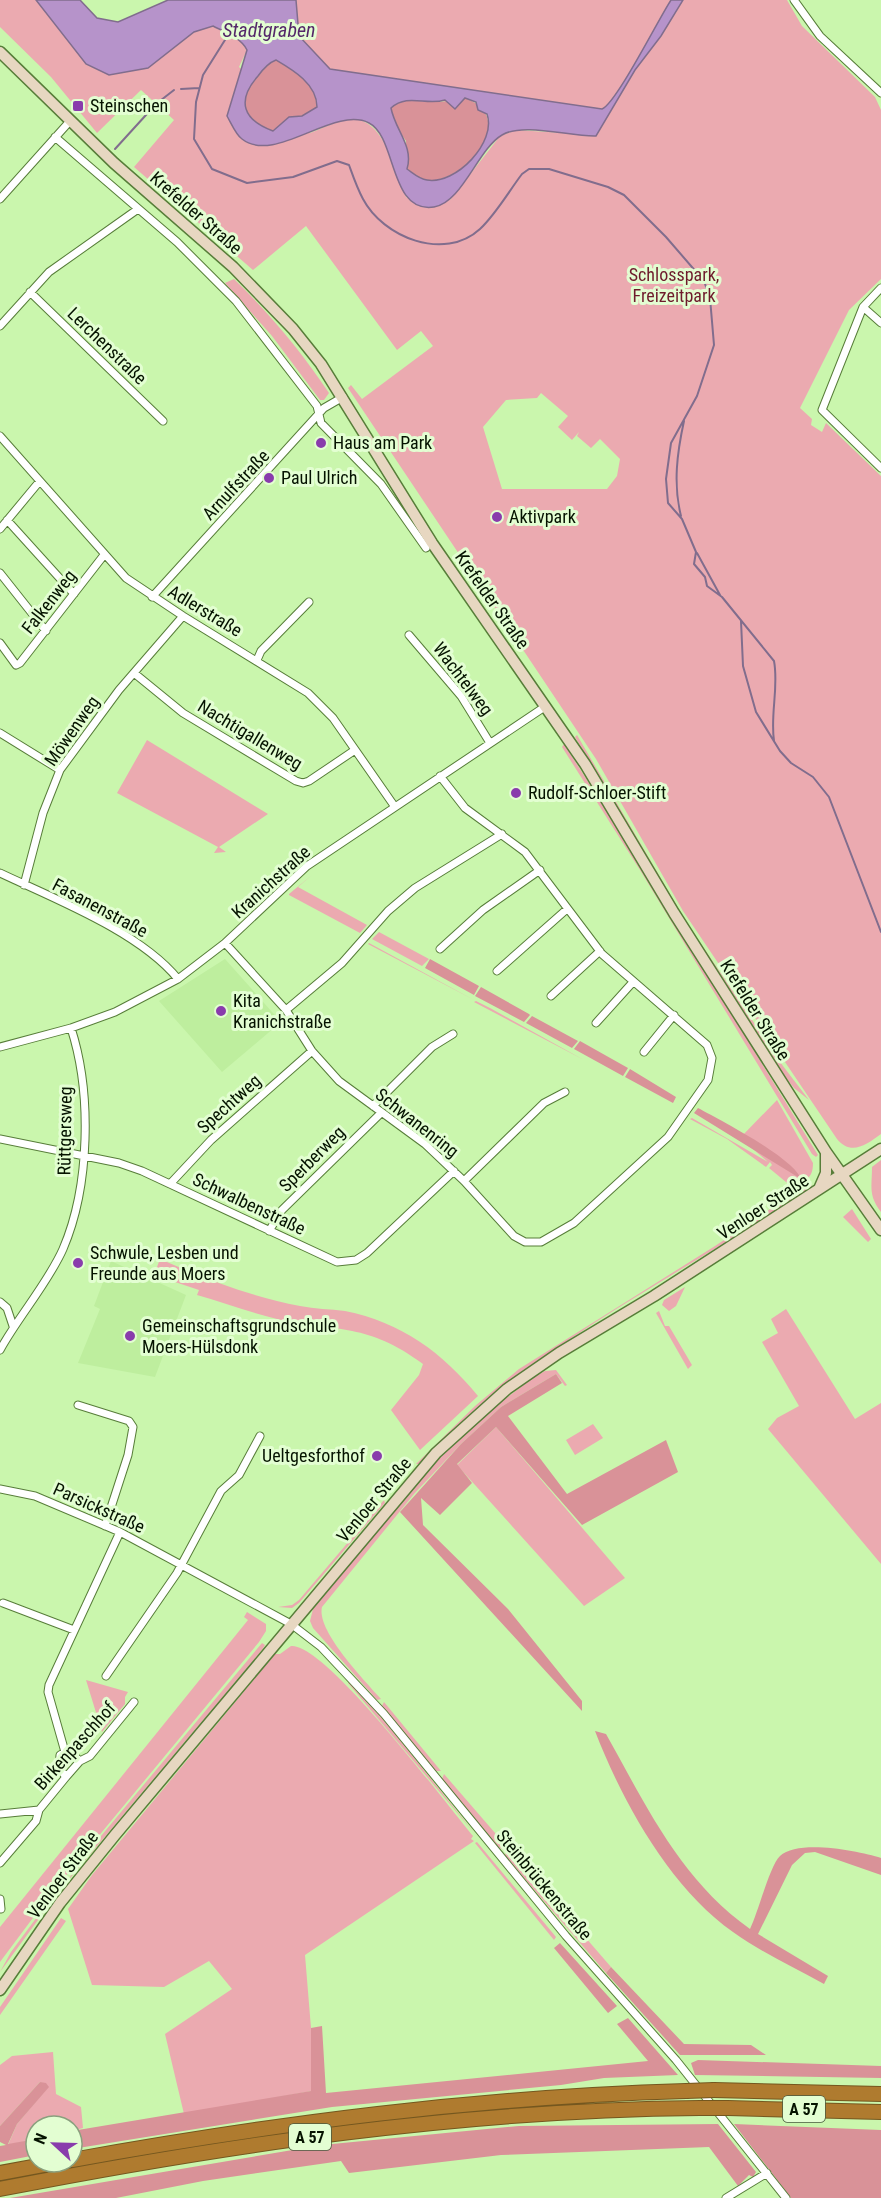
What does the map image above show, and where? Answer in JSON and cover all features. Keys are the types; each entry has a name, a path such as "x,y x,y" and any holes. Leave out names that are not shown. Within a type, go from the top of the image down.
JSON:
{"highway":[{"name":"A 57","path":"84,2158 365,2113 472,2102 714,2090 881,2094"},
{"name":"A 57","path":"0,2189 161,2160 369,2129 520,2115 623,2108 881,2112"},
{"path":"0,2173 24,2169"}],"main road":[{"name":"Krefelder Straße","path":"0,52 70,121 263,296 321,363 432,543 546,706 606,798 674,913 826,1152 881,1230"},
{"name":"Venloer Straße","path":"0,1990 66,1895 436,1453 507,1389 559,1353 654,1296 881,1149"},
{"path":"818,1191 826,1173 826,1152"}],"street":[{"path":"794,0 820,36 881,93"},
{"path":"0,199 70,121"},
{"name":"Krefelder Straße","path":"55,137 177,242 236,301 317,406 321,423 381,484 426,548"},
{"path":"0,326 49,272 138,209"},
{"path":"881,288 863,307 822,410 881,468"},
{"name":"Lerchenstraße","path":"30,292 163,421"},
{"path":"863,307 881,324"},
{"name":"Arnulfstraße","path":"152,597 320,416 324,408 343,397"},
{"name":"Adlerstraße","path":"0,436 126,578 152,597 309,693 333,718 395,807"},
{"path":"0,529 39,482"},
{"path":"7,520 74,594"},
{"name":"Falkenweg","path":"0,643 16,665 46,631 104,555"},
{"path":"0,573 46,631"},
{"path":"257,660 261,651 309,602"},
{"name":"Möwenweg","path":"24,885 43,813 60,770 134,673 183,616"},
{"name":"Wachtelweg","path":"409,635 461,696 490,743"},
{"name":"Nachtigallenweg","path":"134,673 183,713 296,782 309,781 356,750"},
{"name":"Kranichstraße","path":"0,1047 71,1028 115,1012 177,979 225,943 307,866 546,706"},
{"path":"0,733 60,770"},
{"name":"Schwanenring","path":"225,943 286,1010 312,1051 339,1081 425,1144 464,1181 514,1236 525,1242 541,1242 574,1222 668,1137 708,1080 712,1058 707,1045 600,951 525,852 465,808 440,776"},
{"path":"286,1010 342,963 387,911 415,888 502,834"},
{"path":"440,949 483,910 540,870"},
{"name":"Fasanenstraße","path":"0,873 129,937 167,966 177,979"},
{"path":"497,971 567,909"},
{"path":"551,996 600,951"},
{"path":"596,1023 633,982"},
{"path":"644,1052 674,1015"},
{"name":"Rüttgersweg","path":"0,1350 62,1249 78,1196 84,1157 82,1082 71,1028"},
{"path":"373,1106 432,1047 453,1034"},
{"name":"Spechtweg","path":"171,1184 211,1140 312,1051"},
{"path":"464,1181 544,1103 565,1092"},
{"name":"Sperberweg","path":"269,1231 282,1210 381,1113"},
{"name":"Schwalbenstraße","path":"0,1139 120,1163 171,1184 338,1262 356,1260 367,1254 454,1171"},
{"path":"0,1302 7,1308 13,1326"},
{"path":"78,1405 129,1421 133,1428 128,1455 105,1526"},
{"path":"106,1676 181,1565 221,1491 232,1484 260,1436"},
{"name":"Parsickstraße","path":"0,1489 35,1496 105,1526 291,1624"},
{"path":"65,1752 48,1692 74,1630 120,1533"},
{"path":"3,1603 74,1630"},
{"name":"Steinbrückenstraße","path":"291,1624 321,1647 384,1714 566,1936 676,2060 786,2198"},
{"name":"Birkenpaschhof","path":"0,1863 36,1821 39,1810 80,1761 90,1756 134,1702"},
{"path":"65,1752 70,1752 80,1761"},
{"path":"65,1752 58,1761 66,1778"},
{"name":"Birkenpaschhof","path":"0,1814 39,1810"},
{"path":"0,1899 2,1910"},
{"path":"726,2198 767,2173"}],"shaded area":[{"path":"276,60 297,73 309,85 317,107 302,116 289,117 273,131 249,115 245,101 246,93 251,85 266,67"},
{"path":"465,98 481,108 488,120 487,134 480,149 455,173 441,179 427,180 416,176 407,169 406,141 393,122 391,108 407,100 439,102"},
{"name":"Kita Kranichstraße","path":"225,959 281,1022 222,1072 159,1001"},
{"path":"430,959 479,986 474,995 425,968"},
{"path":"481,987 530,1015 524,1022 475,996"},
{"path":"532,1016 578,1041 572,1048 526,1023"},
{"path":"580,1041 628,1068 623,1076 574,1049"},
{"path":"630,1069 676,1097 673,1103 625,1077"},
{"path":"698,1108 771,1150 795,1170 801,1179 694,1113"},
{"name":"Gemeinschaftsgrundschule Moers-Hülsdonk","path":"111,1261 186,1295 155,1377 78,1363 100,1309 94,1306"},
{"path":"556,1374 562,1383 508,1416 567,1494 666,1440 678,1472 582,1525 496,1427 457,1464 472,1483 440,1515 421,1498 423,1525 508,1609 582,1701 582,1711 400,1512 461,1444 501,1407"},
{"path":"595,1731 606,1734 651,1815 684,1865 725,1909 750,1929 776,1861 789,1851 800,1848 829,1848 881,1858 881,1875 815,1852 805,1853 792,1865 758,1934 828,1976 824,1984 766,1953 733,1932 710,1914 689,1892 669,1868 634,1814"},
{"path":"560,1943 617,2006 608,2013 554,1948"},
{"path":"611,1967 684,2044 751,2045 766,2055 680,2055 606,1973"},
{"path":"628,2018 678,2075 604,2078 561,2085 332,2107 84,2147 84,2129 311,2091 311,2028 322,2026 326,2093 648,2061 617,2024"},
{"path":"698,2060 881,2066 881,2078 695,2075 691,2063"},
{"path":"40,2082 46,2083 49,2087 24,2114 8,2144 24,2141 24,2157 0,2162 0,2146 6,2145 0,2142 0,2126"},
{"path":"718,2124 756,2172 753,2177 749,2175 738,2186 709,2147 501,2155 349,2173 341,2161 203,2181 116,2198 10,2198 322,2145 519,2126"},
{"path":"734,2124 881,2130 881,2198 791,2198"}],"green space":[{"name":"Schlosspark, Freizeitpark","path":"0,0 36,0 86,64 109,75 148,68 194,32 213,26 244,43 247,50 239,67 310,133 350,119 362,121 372,127 387,148 407,198 450,200 500,136 516,130 596,135 635,70 661,36 683,0 787,0 802,26 875,97 881,110 881,279 849,310 800,408 812,419 811,425 822,432 826,423 881,476 881,1134 864,1145 853,1148 842,1144 837,1139 683,911 596,759 348,388 351,385 362,399 433,346 421,331 397,350 306,226 253,270 134,167 174,120 141,90 97,133 51,77 0,27","holes":["541,393 568,416 558,427 572,440 579,432 577,436 591,448 600,439 620,459 617,476 607,489 502,489 483,427 506,400 537,398"]},
{"path":"296,0 671,0 627,78 602,109 330,69 299,36"},
{"path":"234,279 272,319 307,362 329,393 324,400 320,400 272,336 225,283"},
{"path":"577,735 687,923 783,1066 809,1100 785,1077 678,911 575,737"},
{"path":"147,740 268,814 219,847 226,852 214,853 218,847 117,793"},
{"path":"564,744 818,1155 816,1157 812,1154 640,870 562,747"},
{"path":"312,875 298,887 367,925 360,933 289,895 289,894"},
{"path":"379,932 429,959 422,966 372,939"},
{"path":"369,943 474,1000 368,944"},
{"path":"474,1002 490,1008 584,1060"},
{"path":"777,1100 813,1163 809,1177 792,1187 769,1168 772,1165 770,1162 766,1167 727,1139 690,1119 692,1118 768,1162 740,1138"},
{"path":"881,1160 881,1212 872,1196 871,1186 872,1167"},
{"path":"809,1183 812,1186 810,1189 760,1222 556,1349 508,1384 462,1422 419,1464 416,1464 475,1406 519,1369 715,1246"},
{"path":"852,1209 871,1239 868,1242 843,1217"},
{"path":"160,1259 264,1298 306,1307 345,1311 384,1323 402,1331 435,1353 465,1380 478,1396 420,1450 391,1410 419,1375 423,1364 403,1351 369,1335 277,1319 197,1295 199,1290 154,1275"},
{"path":"685,1287 676,1306 669,1311 662,1305 664,1300"},
{"path":"786,1309 855,1419 881,1403 881,1564 768,1429 777,1418 799,1406 762,1342 778,1333 771,1319"},
{"path":"659,1311 665,1326 669,1326 692,1365 688,1369 656,1313"},
{"path":"556,1370 567,1385 565,1386 556,1374 501,1407 461,1444 414,1494 322,1607 322,1617 334,1642 381,1699 377,1700 313,1628 310,1621 313,1609 430,1467 497,1405 534,1377 545,1371"},
{"path":"593,1424 603,1438 575,1455 566,1440"},
{"path":"496,1427 625,1578 584,1606 457,1465"},
{"path":"384,1500 385,1503 299,1603 292,1608 278,1607 292,1605 299,1600"},
{"path":"247,1612 266,1624 266,1631 259,1642 59,1884 56,1882 56,1887 0,1962 0,1927 248,1620 244,1617"},
{"path":"262,1643 265,1645 262,1650 61,1889 96,1842"},
{"path":"291,1646 308,1652 357,1696 413,1761 473,1836 471,1839 474,1841 305,1955 311,2028 312,2091 184,2114 165,2034 232,1989 209,1961 164,1987 92,1985 68,1909 92,1875 275,1654 280,1654"},
{"path":"86,1680 128,1692 125,1704 102,1732"},
{"path":"350,1682 380,1715 475,1834 348,1683"},
{"path":"384,1702 441,1771 435,1771 382,1706"},
{"path":"444,1774 611,1967 606,1973 505,1856 506,1851 498,1847 442,1779"},
{"path":"477,1842 556,1937 554,1940 475,1843"},
{"path":"57,1890 57,1894 0,1972 11,1952"},
{"path":"61,1918 66,1921 0,2015 0,2007"},
{"path":"53,2052 56,2094 81,2107 82,2114 25,2114 48,2087 40,2082 0,2126 0,2065 12,2056"},
{"path":"24,2116 24,2142 8,2145 17,2124"}],"water":[{"name":"Stadtgraben","path":"36,0 80,0 97,18 118,22 168,0 296,0 299,36 330,69 602,109 627,77 671,0 683,0 661,36 635,70 596,136 534,130 511,131 493,142 453,196 434,207 419,206 409,199 395,173 385,143 378,131 369,123 355,120 339,122 271,145 255,145 242,139 227,116 247,50 237,39 213,26 194,32 148,68 109,75 86,64","holes":["276,60 309,85 317,107 302,116 289,117 273,131 263,127 249,115 245,101 251,85 266,66","465,98 476,102 478,110 487,114 486,137 480,149 461,169 450,176 438,180 427,180 416,176 407,169 406,145 391,108 404,101 445,100 455,109"]}],"waterway":[{"path":"230,32 203,75 196,102 194,139 212,169 247,183 293,177 337,161 349,165 363,199 372,213 399,234 432,244 449,244 465,239 486,223 522,174 529,169 549,169 608,187 624,195 666,237 704,281 710,298 714,345 697,396 671,443 666,479 668,503 682,519 696,552 694,564 705,577 707,586 722,597 774,661 776,681 774,741"},
{"path":"181,89 199,88"},
{"path":"115,149 156,104 174,90"},
{"path":"681,516 677,492 677,468 684,421"},
{"path":"697,553 720,595"},
{"path":"741,621 743,666 756,712 780,751 791,763 813,777 829,797 881,932"}],"place":[{"name":"Steinschen","path":"78,106"},
{"name":"Haus am Park","path":"321,443"},
{"name":"Paul Ulrich","path":"269,478"},
{"name":"Aktivpark","path":"497,517"},
{"name":"Rudolf-Schloer-Stift","path":"516,793"},
{"name":"Kita Kranichstraße","path":"221,1011"},
{"name":"Schwule, Lesben und Freunde aus Moers","path":"78,1263"},
{"name":"Gemeinschaftsgrundschule Moers-Hülsdonk","path":"130,1336"},
{"name":"Ueltgesforthof","path":"377,1456"}]}
